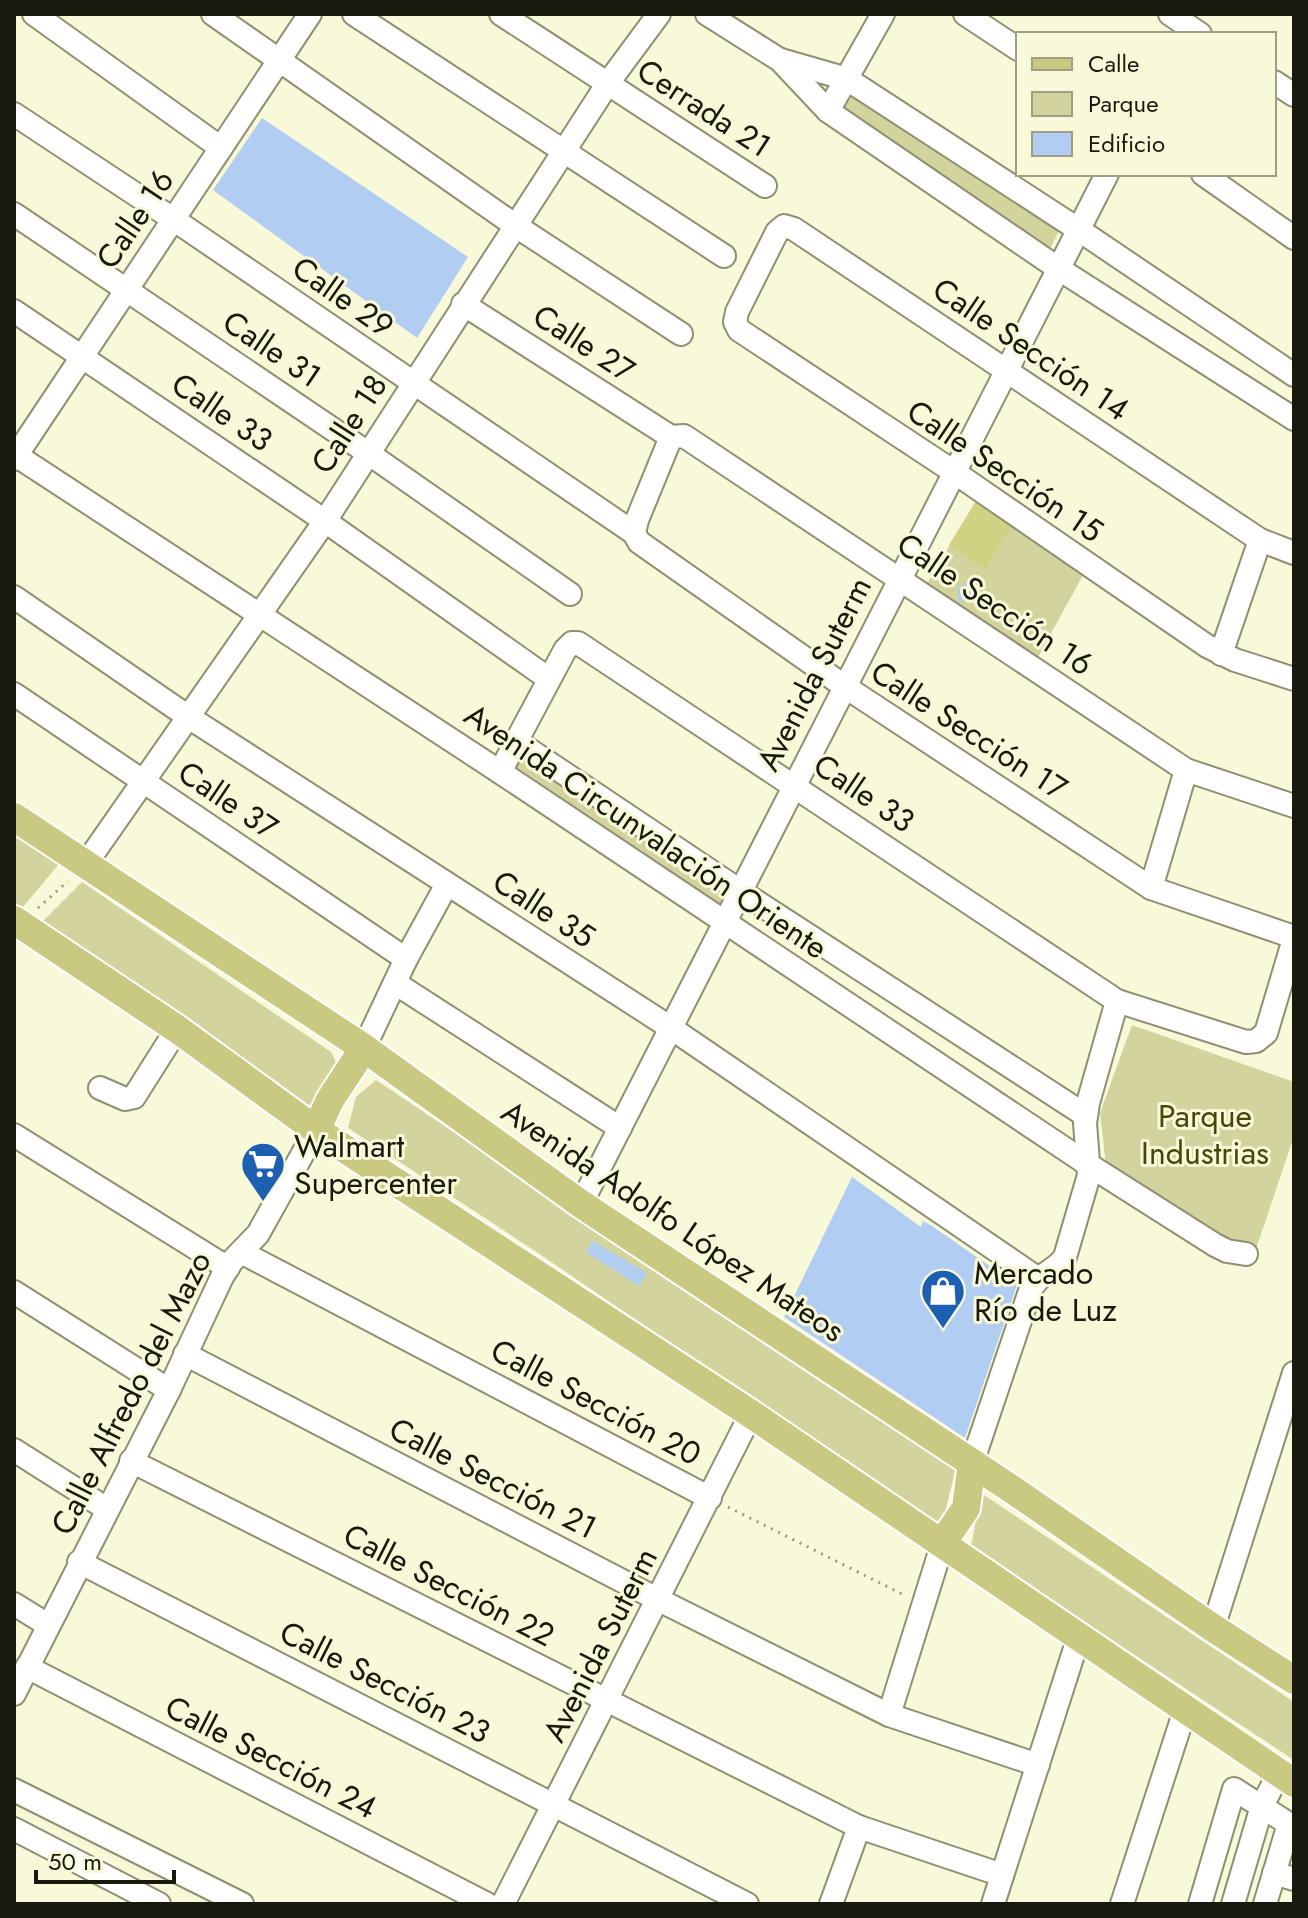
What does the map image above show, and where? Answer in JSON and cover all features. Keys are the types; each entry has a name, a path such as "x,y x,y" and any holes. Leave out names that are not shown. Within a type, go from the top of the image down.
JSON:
{"main road":[{"name":"Avenida Adolfo López Mateos","path":"14,817 364,1048 581,1204 1294,1680"},
{"path":"15,926 177,1029 316,1130 943,1542 1287,1778"},
{"path":"316,1130 330,1100 364,1048"},
{"path":"943,1542 966,1508 972,1463"}],"street":[{"path":"34,14 221,148"},
{"path":"213,14 516,226 681,334"},
{"name":"Calle 16","path":"15,456 310,14"},
{"path":"354,14 724,256"},
{"name":"Cerrada 21","path":"501,14 765,186"},
{"name":"Calle 18","path":"85,865 262,615 563,151 659,14"},
{"path":"707,14 780,60 828,111 1059,269 1294,419"},
{"path":"828,111 883,14"},
{"path":"965,14 1016,48"},
{"path":"780,60 847,79 1294,375"},
{"path":"1276,83 1294,95"},
{"name":"Calle 29","path":"14,114 634,533"},
{"name":"Avenida Suterm","path":"581,1204 1106,176"},
{"path":"1206,176 1294,238"},
{"name":"Calle 31","path":"14,214 368,453 570,594"},
{"name":"Calle Sección 14","path":"755,276 777,232 788,226 1260,540 1294,553"},
{"name":"Calle Sección 15","path":"755,276 737,312 735,322 739,330 1221,654 1294,679"},
{"name":"Calle 27","path":"463,304 671,437"},
{"name":"Calle 33","path":"14,311 325,521 549,679 565,650 572,643 582,645 1117,1001 1246,1042 1256,1041 1266,1033 1294,938"},
{"name":"Calle Sección 16","path":"671,437 684,436 1186,770 1294,806"},
{"path":"634,533 671,437"},
{"name":"Avenida Circunvalación Oriente","path":"15,456 500,772 1089,1165 1215,1245 1227,1251 1246,1254"},
{"name":"Calle Sección 17","path":"634,533 639,542 844,686 1151,888 1294,938"},
{"path":"1221,654 1260,540"},
{"name":"Calle 35","path":"14,597 190,718 671,1028 1037,1278"},
{"path":"500,772 549,679"},
{"name":"Calle 37","path":"14,694 406,959"},
{"name":"Avenida Circunvalación Oriente","path":"516,741 1085,1115"},
{"path":"1151,888 1186,770"},
{"path":"364,1048 406,959 447,884"},
{"path":"395,983 620,1128"},
{"path":"972,1463 1030,1291 1037,1278 1059,1265 1065,1257 1088,1185 1085,1115 1117,1001"},
{"path":"100,1088 125,1099 134,1097 177,1029"},
{"name":"Calle Alfredo del Mazo","path":"14,1694 234,1260 258,1234 316,1130"},
{"name":"Calle Sección 20","path":"14,1135 234,1260 710,1498"},
{"path":"14,1292 169,1390"},
{"name":"Calle Sección 21","path":"185,1354 659,1600 889,1715 1038,1765"},
{"path":"1213,1628 1294,1373"},
{"name":"Avenida Suterm","path":"503,1904 751,1414"},
{"path":"14,1450 107,1509"},
{"name":"Calle Sección 22","path":"131,1461 859,1827 1002,1875"},
{"path":"889,1715 943,1542"},
{"name":"Calle Sección 23","path":"79,1562 747,1904"},
{"path":"14,1604 48,1625"},
{"path":"993,1904 1079,1636"},
{"name":"Calle Sección 24","path":"27,1667 487,1904"},
{"path":"1122,1904 1185,1710"},
{"path":"1233,1904 1262,1806 1287,1778"},
{"path":"1200,1904 1234,1789 1289,1824 1284,1876 1265,1904"},
{"path":"14,1790 242,1904"},
{"path":"831,1904 859,1827"},
{"path":"14,1829 159,1904"}],"path":[{"path":"15,926 85,865"},
{"name":"Calle Sección 20","path":"710,1498 924,1606"}],"green space":[{"path":"855,92 1061,227 1049,251 841,112"},
{"path":"976,501 1083,575 1037,659 926,585"},
{"path":"523,754 728,890 718,908 513,770"},
{"path":"14,835 59,864 17,914 14,912"},
{"path":"82,882 331,1052 346,1083 316,1110 37,927"},
{"name":"Parque Industrias","path":"1132,1025 1294,1082 1294,1136 1256,1249 1225,1242 1106,1166 1100,1113"},
{"path":"376,1080 956,1468 941,1528 541,1255 348,1128 356,1097"},
{"path":"981,1493 1294,1702 1294,1760 971,1547"}],"shaded area":[{"path":"976,501 1012,526 985,569 949,545"}],"building":[{"path":"262,118 468,257 417,338 213,190"},
{"path":"966,583 975,586 976,596 971,600 958,601 958,588"},
{"path":"852,1177 921,1227 923,1221 932,1226 1017,1285 965,1438 784,1317"},
{"path":"592,1241 647,1273 639,1286 586,1252"}],"place":[{"name":"Walmart Supercenter","path":"263,1203"},
{"name":"Mercado Río de Luz","path":"943,1330"}]}
